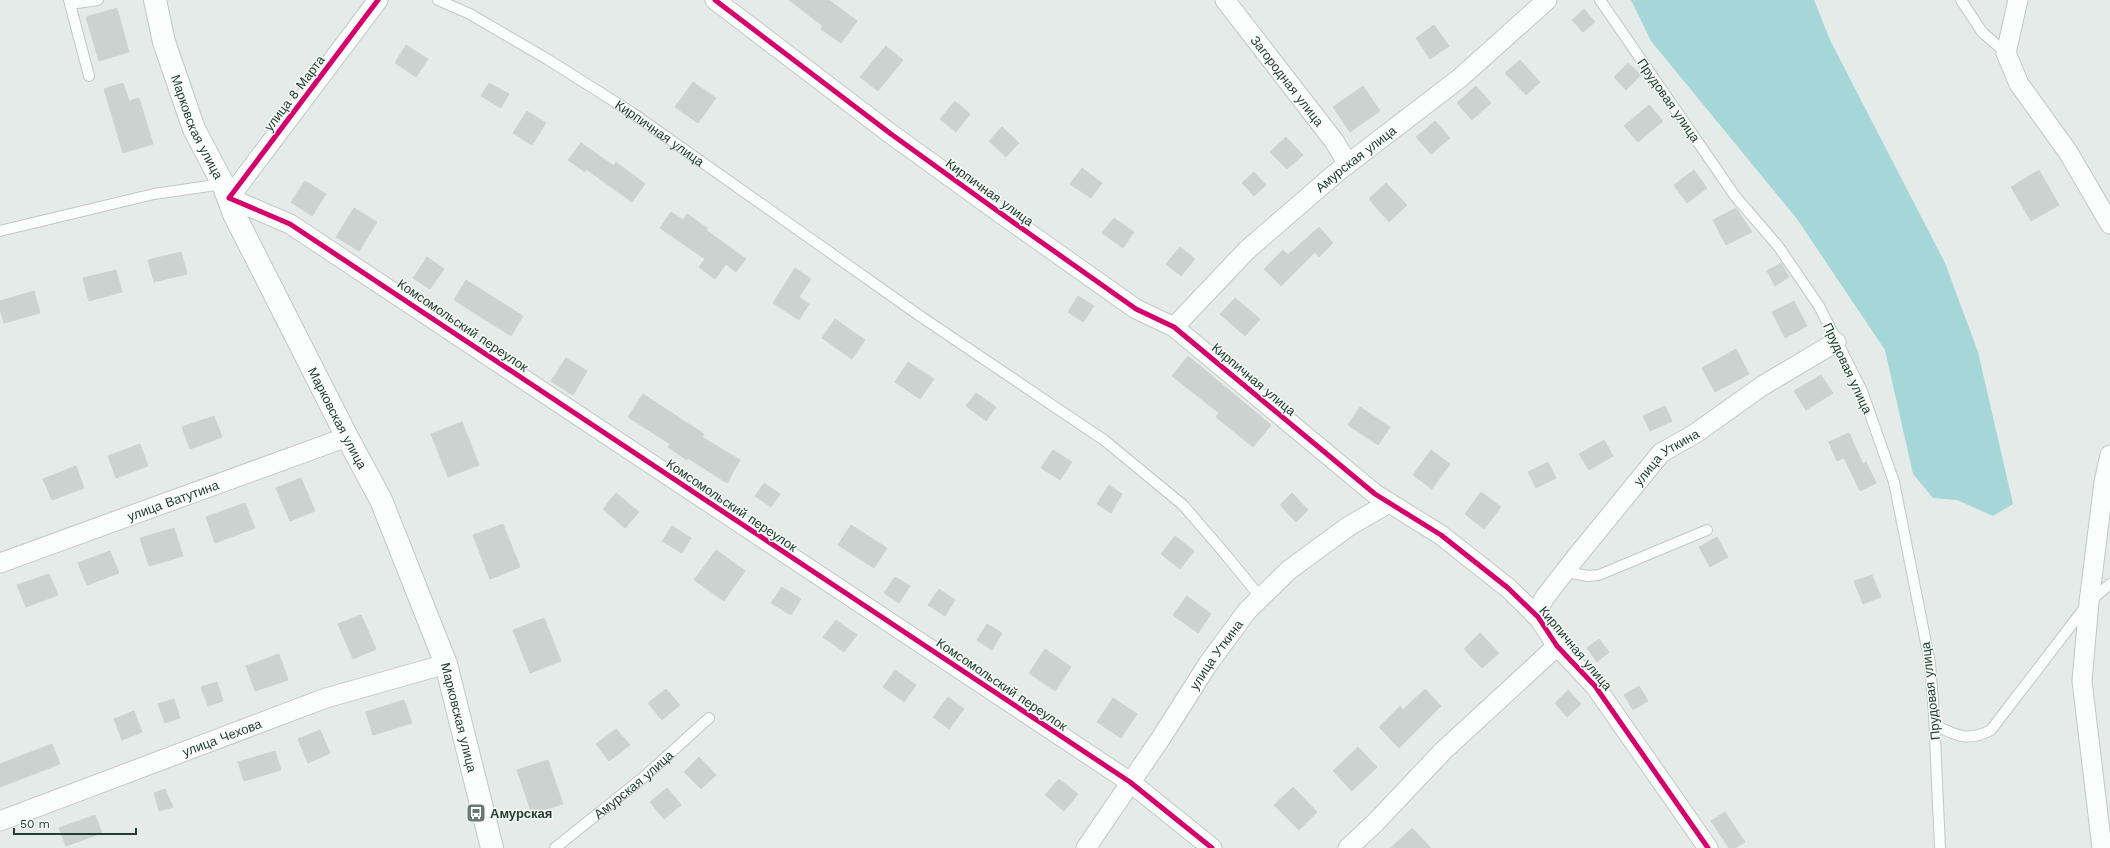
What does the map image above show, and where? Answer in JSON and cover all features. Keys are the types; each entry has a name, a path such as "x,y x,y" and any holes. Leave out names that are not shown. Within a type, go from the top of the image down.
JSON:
{"main road":[{"name":"Марковская улица","path":"155,0 164,42 194,129 226,191 234,214 381,500 446,664 492,848"}],"street":[{"name":"улица 8 Марта","path":"226,191 378,0"},
{"name":"Кирпичная улица","path":"715,0 878,125 1010,220 1136,309 1174,327 1375,494 1441,535 1508,588 1535,615 1557,646 1595,686 1708,848"},
{"name":"Загородная улица","path":"1225,0 1329,135 1348,164"},
{"name":"Амурская улица","path":"1174,327 1247,250 1348,164 1460,78 1547,0"},
{"path":"2018,0 2006,52 2019,84 2068,152 2110,224"},
{"name":"Комсомольский переулок","path":"226,191 290,224 1130,782 1212,848"},
{"name":"улица Уткина","path":"1535,615 1545,597 1661,453 1696,433 1762,386 1836,342"},
{"name":"улица Ватутина","path":"0,563 347,436"},
{"path":"2102,848 2082,681 2089,602 2104,482 2110,455"},
{"name":"улица Уткина","path":"1086,848 1161,738 1208,664 1247,611 1301,561 1349,526 1389,503"},
{"path":"1348,848 1374,824 1442,751 1557,646"},
{"name":"улица Чехова","path":"0,821 326,698 446,664"}],"lane":[{"path":"89,76 70,2 98,0"},
{"name":"Кирпичная улица","path":"438,0 470,14 541,55 631,112 920,316 1104,440 1183,505 1261,598"},
{"name":"Прудовая улица","path":"1600,0 1735,196 1786,258 1819,306 1862,391 1894,482 1930,663 1935,725 1940,848"},
{"path":"1961,0 1982,32 2006,52"},
{"path":"0,231 154,194 226,191"},
{"path":"1566,572 1588,576 1600,575 1707,530"},
{"path":"1935,725 1956,735 1978,737 1991,730 2089,602 2110,584"},
{"name":"Амурская улица","path":"555,848 645,776 709,718"}],"water":[{"path":"1631,0 1814,0 1830,40 1945,263 1978,352 2013,504 1993,516 1957,500 1933,498 1913,474 1885,350 1797,219 1651,41"}],"building":[{"path":"789,0 829,0 857,21 841,43 821,29 823,26"},
{"path":"117,8 129,52 99,61 86,17"},
{"path":"1584,9 1595,22 1583,32 1572,20"},
{"path":"1434,25 1449,46 1430,59 1416,38"},
{"path":"406,45 428,59 416,77 395,63"},
{"path":"886,46 903,60 878,91 860,77"},
{"path":"1520,60 1540,82 1526,95 1505,73"},
{"path":"1628,63 1641,75 1626,90 1614,77"},
{"path":"693,82 716,98 698,123 675,107"},
{"path":"123,83 129,101 139,98 153,144 123,153 104,89"},
{"path":"489,83 509,94 501,108 481,96"},
{"path":"1363,86 1380,111 1350,132 1333,107"},
{"path":"1476,86 1491,103 1472,120 1457,103"},
{"path":"955,101 970,114 956,132 940,119"},
{"path":"1649,105 1663,121 1638,142 1624,126"},
{"path":"527,111 546,123 532,145 513,133"},
{"path":"1435,121 1450,138 1431,154 1416,137"},
{"path":"1002,127 1019,143 1006,157 989,141"},
{"path":"1286,137 1303,155 1287,169 1270,152"},
{"path":"581,143 614,166 616,162 645,184 632,202 586,169 585,172 568,160"},
{"path":"1082,168 1102,183 1091,198 1070,184"},
{"path":"1694,170 1707,188 1687,203 1674,185"},
{"path":"2039,170 2059,205 2031,221 2011,187"},
{"path":"1254,172 1266,185 1254,196 1242,183"},
{"path":"305,181 326,194 312,216 291,202"},
{"path":"1386,183 1407,205 1389,222 1369,199"},
{"path":"354,208 377,222 359,251 336,237"},
{"path":"1736,208 1752,232 1726,245 1713,220"},
{"path":"671,212 683,220 687,214 746,259 736,272 726,264 715,279 699,267 705,259 660,228"},
{"path":"1114,218 1134,232 1123,248 1102,233"},
{"path":"1319,227 1333,243 1319,257 1315,252 1281,286 1264,269 1283,250 1288,255"},
{"path":"1180,247 1195,259 1181,276 1166,264"},
{"path":"181,252 187,274 154,282 148,260"},
{"path":"427,257 444,269 430,289 413,278"},
{"path":"1781,263 1789,277 1775,286 1767,271"},
{"path":"795,268 811,279 799,297 809,304 799,320 773,303"},
{"path":"116,270 122,292 89,301 83,278"},
{"path":"466,280 523,316 511,336 454,300"},
{"path":"34,291 40,313 4,323 0,309 0,301"},
{"path":"1078,296 1094,306 1083,322 1068,312"},
{"path":"1235,298 1260,319 1245,336 1220,314"},
{"path":"1794,301 1807,326 1785,338 1772,312"},
{"path":"835,319 865,340 852,359 822,338"},
{"path":"1736,349 1749,374 1715,392 1702,368"},
{"path":"1188,356 1271,425 1253,447 1216,417 1219,413 1172,376"},
{"path":"566,358 587,371 573,395 551,381"},
{"path":"908,362 934,379 920,399 895,382"},
{"path":"1821,375 1833,393 1806,410 1794,391"},
{"path":"976,393 996,407 986,421 966,406"},
{"path":"643,394 704,434 702,437 740,460 727,483 688,458 687,460 668,447 670,444 628,417"},
{"path":"1665,406 1672,421 1650,431 1643,416"},
{"path":"1360,407 1390,427 1378,445 1348,425"},
{"path":"214,416 222,437 190,449 182,427"},
{"path":"462,422 479,465 448,477 431,434"},
{"path":"1849,433 1863,464 1866,462 1876,483 1860,491 1844,458 1837,461 1829,442"},
{"path":"1604,440 1613,456 1589,470 1579,454"},
{"path":"140,444 148,466 116,478 108,456"},
{"path":"1053,450 1072,462 1060,480 1041,468"},
{"path":"1431,450 1450,464 1432,489 1413,475"},
{"path":"1548,462 1556,478 1536,488 1528,472"},
{"path":"76,466 84,488 52,500 43,479"},
{"path":"301,478 315,511 290,521 276,488"},
{"path":"764,483 780,494 771,507 755,496"},
{"path":"1109,485 1122,494 1111,513 1097,504"},
{"path":"1481,492 1501,507 1484,529 1465,514"},
{"path":"616,493 639,512 625,528 603,509"},
{"path":"1292,493 1308,510 1296,522 1280,505"},
{"path":"245,503 255,528 215,543 206,517"},
{"path":"503,524 520,567 490,579 473,535"},
{"path":"851,525 887,548 874,568 838,545"},
{"path":"672,526 691,538 682,553 662,541"},
{"path":"174,528 183,556 149,566 140,538"},
{"path":"1175,536 1194,551 1180,569 1161,554"},
{"path":"1717,537 1728,557 1710,567 1699,547"},
{"path":"716,550 745,571 724,601 694,580"},
{"path":"110,551 119,573 87,585 78,563"},
{"path":"49,574 58,595 26,607 17,585"},
{"path":"1872,575 1881,597 1863,604 1854,581"},
{"path":"895,577 910,586 899,603 884,593"},
{"path":"782,587 801,599 791,615 771,603"},
{"path":"939,589 955,600 945,616 928,605"},
{"path":"1187,596 1211,614 1198,633 1173,615"},
{"path":"361,615 376,649 353,659 338,624"},
{"path":"544,618 561,661 530,673 513,630"},
{"path":"836,620 857,635 844,652 823,637"},
{"path":"987,624 1002,633 992,650 977,640"},
{"path":"1480,633 1499,653 1482,668 1464,649"},
{"path":"1599,639 1609,652 1597,662 1587,648"},
{"path":"1045,649 1071,667 1055,691 1029,673"},
{"path":"279,654 288,680 255,691 246,666"},
{"path":"895,670 916,685 904,702 883,687"},
{"path":"217,682 223,701 208,706 201,687"},
{"path":"1639,686 1648,701 1633,710 1624,695"},
{"path":"666,689 680,705 662,720 648,703"},
{"path":"1425,689 1441,706 1399,748 1379,727 1400,706 1403,710"},
{"path":"1568,690 1581,704 1567,717 1555,703"},
{"path":"948,697 964,709 949,729 933,717"},
{"path":"1113,698 1137,714 1121,738 1097,722"},
{"path":"174,699 180,718 165,723 158,704"},
{"path":"404,700 412,723 373,735 366,712"},
{"path":"134,711 142,732 122,740 114,719"},
{"path":"616,729 630,745 609,761 596,744"},
{"path":"320,730 330,753 308,763 298,739"},
{"path":"52,744 60,764 0,787 0,764"},
{"path":"1358,747 1377,767 1352,791 1333,771"},
{"path":"275,751 281,770 244,781 238,762"},
{"path":"699,757 716,775 701,789 684,772"},
{"path":"548,760 563,804 532,814 517,770"},
{"path":"1059,779 1078,794 1064,811 1045,795"},
{"path":"1293,787 1317,812 1299,830 1274,805"},
{"path":"667,788 681,805 664,819 650,802"},
{"path":"165,789 173,807 159,811 154,793"},
{"path":"1725,812 1745,842 1735,848 1729,848 1711,821"},
{"path":"95,815 102,833 66,846 59,828"},
{"path":"1412,828 1431,848 1391,848"}],"cycle path":[{"path":"378,0 229,198 290,224 1130,782 1212,848"},
{"path":"715,0 891,134 1010,220 1136,309 1174,327 1375,494 1441,535 1508,588 1538,617 1557,646 1595,686 1708,848"}],"place":[{"name":"Амурская","path":"476,813"}]}
